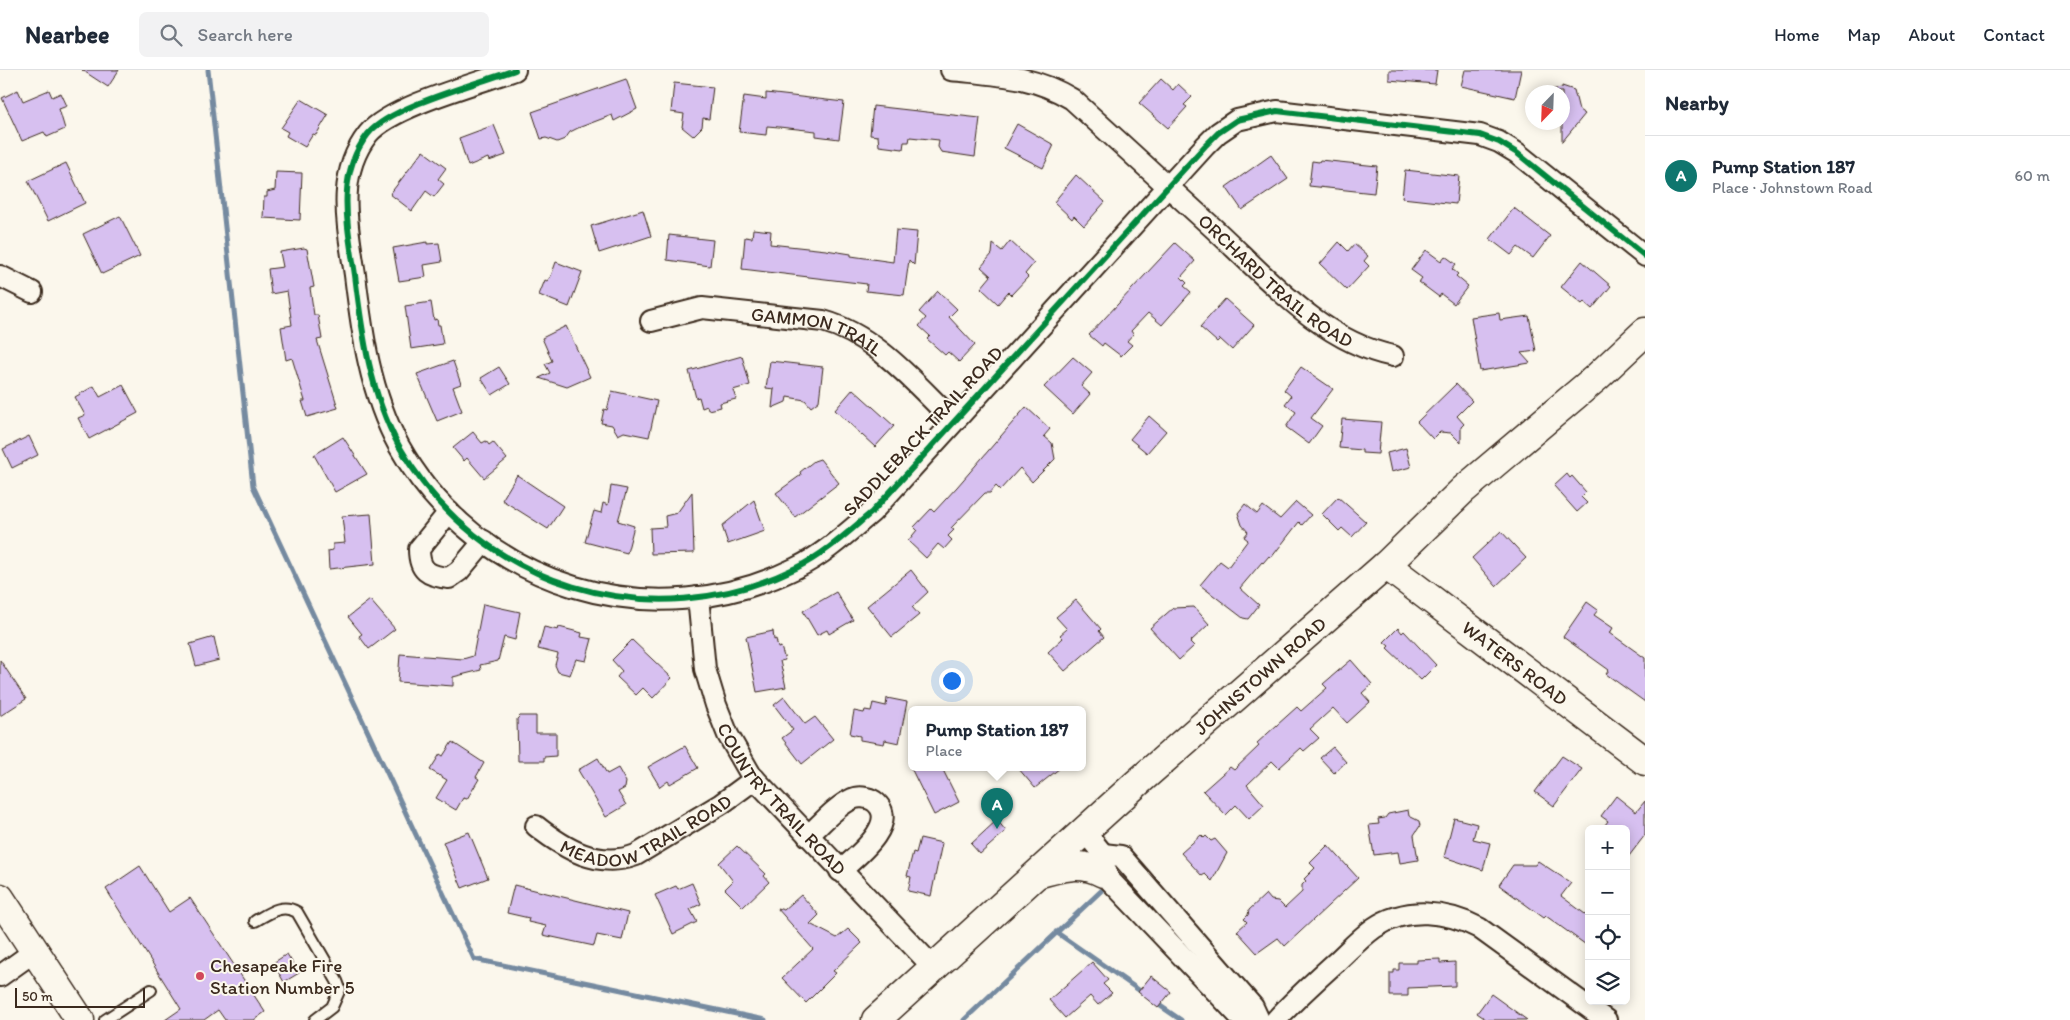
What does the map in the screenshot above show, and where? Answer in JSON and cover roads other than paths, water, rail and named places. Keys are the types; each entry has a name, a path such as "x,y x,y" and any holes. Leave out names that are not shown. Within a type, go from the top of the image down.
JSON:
{"main road":[{"name":"JOHNSTOWN ROAD","path":"876,1020 1036,874 1386,565 1463,490 1597,377 1645,332"},
{"name":"WATERS ROAD","path":"1386,565 1645,761"},
{"path":"1036,874 1103,863"},
{"path":"0,898 80,1020"}],"street":[{"name":"SADDLEBACK TRAIL ROAD","path":"515,70 411,107 377,125 367,135 352,161 346,184 346,210 359,312 372,380 383,411 398,444 432,495 484,541 515,563 544,576 604,595 634,599 672,600 719,595 772,578 824,552 872,512 1126,231 1218,133 1237,120 1268,111 1395,123 1471,133 1499,142 1517,153 1645,256"},
{"path":"952,70 1028,79 1054,88 1072,99 1169,187"},
{"name":"ORCHARD TRAIL ROAD","path":"1169,187 1293,300 1333,331 1369,351 1393,356"},
{"path":"0,276 32,292"},
{"name":"GAMMON TRAIL","path":"651,321 679,312 716,308 823,321 840,326 853,331 879,350 954,421"},
{"path":"449,512 418,549 419,561 425,571 436,576 449,578 459,571 484,541"},
{"name":"COUNTRY TRAIL ROAD","path":"698,597 705,669 716,706 728,735 755,779 840,871 933,967"},
{"name":"MEADOW TRAIL ROAD","path":"536,826 560,845 578,853 609,860 625,859 636,855 721,804 755,779"},
{"path":"808,836 854,798 867,798 875,802 881,812 882,822 876,835 840,871"},
{"path":"1084,832 1103,863 1243,1020"},
{"path":"1103,863 1121,856 1253,1007 1259,1020"},
{"path":"1276,1020 1302,991 1374,928 1397,917 1425,912 1462,919 1480,928 1606,1020"},
{"path":"0,976 35,951"}],"lane":[{"path":"255,921 272,911 282,908 291,908 298,912 340,989 332,1007 315,1020"},
{"path":"105,1020 151,990"}],"waterway":[{"path":"208,70 253,486 474,959 765,1020"},
{"path":"964,1020 1101,891"},
{"path":"1056,932 1143,993"},
{"path":"1156,1003 1181,1020"}],"place":[{"name":"Pump Station 187","path":"997,829"},
{"name":"Chesapeake Fire Station Number 5","path":"200,976"}]}
